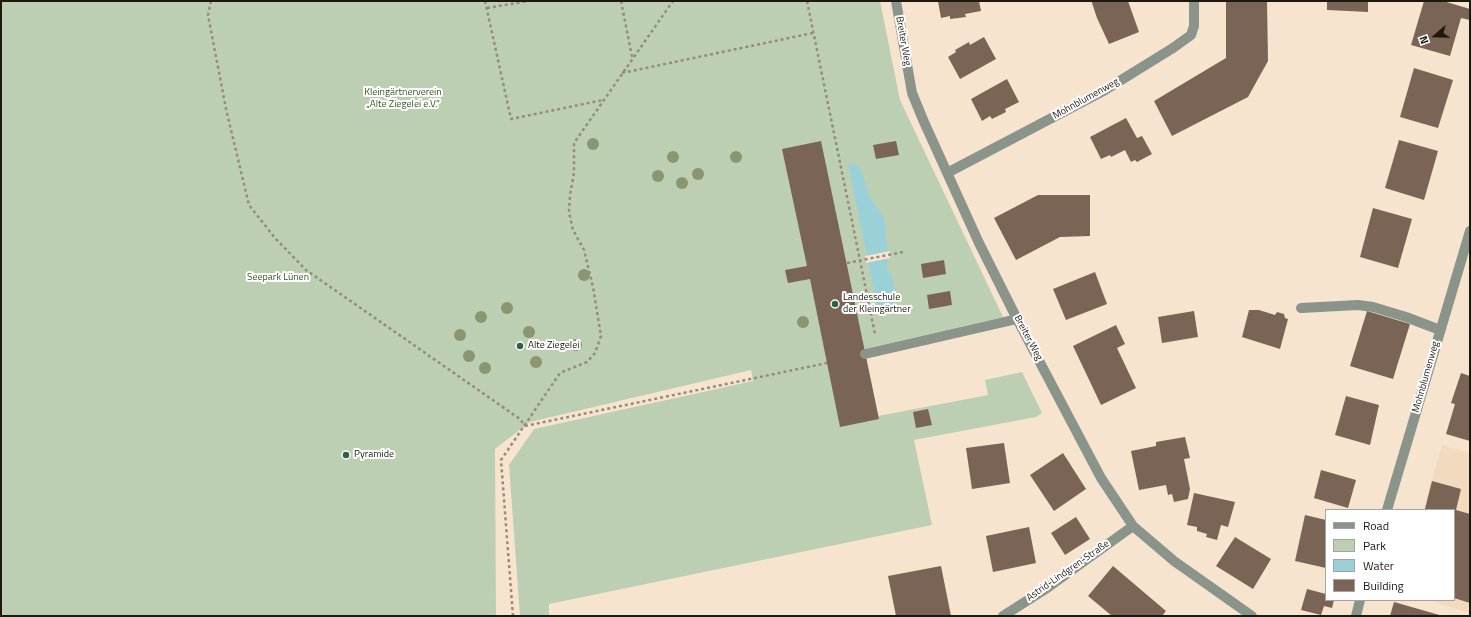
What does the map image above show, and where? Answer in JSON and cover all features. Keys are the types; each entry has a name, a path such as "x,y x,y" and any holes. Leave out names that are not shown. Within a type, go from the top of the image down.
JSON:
{"street":[{"name":"Breiter Weg","path":"896,1 912,93 979,243 1017,319 1101,478 1133,526 1174,561 1252,616"},
{"name":"Mohnblumenweg","path":"947,173 1105,90 1191,35 1194,26 1194,1"},
{"name":"Mohnblumenweg","path":"1387,509 1440,330 1468,245 1470,231"},
{"path":"1301,308 1358,305 1373,307 1406,316 1440,330"},
{"path":"865,354 1017,319"},
{"name":"Astrid-Lindgren-Straße","path":"1003,616 1046,588 1133,526"},
{"path":"1356,616 1360,601"}],"path":[{"path":"211,1 208,15 226,110 250,205 275,238 306,270 520,418 525,426"},
{"path":"485,1 511,119 604,100"},
{"path":"487,8 528,1"},
{"path":"621,1 633,58"},
{"path":"513,616 502,460 560,373 587,362 595,353 601,336 593,287 584,250 573,230 569,212 574,173 574,143 673,1"},
{"path":"807,1 879,351"},
{"path":"622,73 813,32"},
{"path":"847,263 903,252"},
{"path":"525,426 827,362"}],"shaded area":[{"path":"1442,445 1470,453 1470,613 1431,601 1455,601 1455,509 1423,509"}],"green space":[{"name":"Seepark Lünen","path":"1,1 880,1 900,100 1003,317 864,349 878,416 988,395 985,380 1022,372 1042,413 1036,417 914,440 932,525 549,604 549,616 520,616 509,465 534,429 753,381 751,370 530,422 495,449 496,616 1,616"}],"water":[{"path":"848,164 854,164 859,166 861,169 871,200 882,214 885,225 888,252 887,270 891,274 896,298 892,305 887,307 881,308 877,305"}],"pier":[{"path":"890,251 890,258 866,263 865,256"}],"building":[{"path":"938,1 979,1 981,11 965,14 966,17 950,19 950,16 941,18"},
{"path":"1092,1 1128,1 1139,32 1109,44 1097,18"},
{"path":"1226,1 1267,1 1268,61 1248,97 1172,136 1154,101 1226,58"},
{"path":"1327,1 1368,1 1368,12 1327,10"},
{"path":"1424,1 1443,1 1470,9 1470,20 1461,18 1450,56 1411,45"},
{"path":"984,37 996,59 960,79 948,57 956,52 955,50 969,42 970,45"},
{"path":"1414,68 1453,80 1438,128 1400,117"},
{"path":"1007,79 1019,102 1005,109 1006,112 992,119 990,116 982,121 971,99"},
{"path":"1126,118 1137,138 1142,136 1152,154 1137,162 1135,160 1131,162 1125,150 1111,157 1110,155 1101,159 1090,137"},
{"path":"1399,140 1438,151 1424,200 1385,188"},
{"path":"821,141 879,419 840,427 810,279 788,283 785,270 807,266 782,149"},
{"path":"896,141 899,155 876,159 873,145"},
{"path":"1038,195 1090,195 1090,236 1060,237 1016,260 994,218"},
{"path":"1373,208 1412,219 1398,268 1360,257"},
{"path":"944,260 946,274 923,278 921,264"},
{"path":"1095,272 1107,304 1066,320 1053,289"},
{"path":"950,291 952,305 929,309 927,295"},
{"path":"1249,310 1259,310 1275,315 1277,312 1284,314 1285,318 1288,319 1280,349 1242,337"},
{"path":"1194,311 1198,337 1162,343 1158,317"},
{"path":"1367,311 1410,324 1393,379 1350,366"},
{"path":"1116,325 1125,344 1117,348 1136,388 1101,405 1073,346"},
{"path":"1461,373 1470,376 1470,441 1446,434 1455,404 1451,403"},
{"path":"1346,396 1379,405 1370,445 1335,435"},
{"path":"928,409 932,425 916,428 913,412"},
{"path":"1185,437 1190,458 1184,459 1190,489 1188,499 1174,502 1172,494 1168,495 1166,485 1139,490 1131,451 1156,446 1156,442"},
{"path":"1004,443 1010,483 972,489 966,448"},
{"path":"1063,453 1086,489 1054,511 1030,475"},
{"path":"1321,470 1356,480 1348,508 1314,498"},
{"path":"1432,481 1461,489 1456,510 1470,514 1470,603 1455,598 1455,509 1425,509"},
{"path":"1194,493 1235,502 1228,527 1221,525 1217,540 1206,537 1207,534 1197,531 1197,527 1187,525"},
{"path":"1305,515 1325,520 1325,568 1295,561"},
{"path":"1076,517 1090,539 1065,555 1051,533"},
{"path":"1029,527 1036,563 993,572 986,536"},
{"path":"1235,537 1271,559 1253,589 1216,566"},
{"path":"941,566 951,616 896,616 888,576"},
{"path":"1113,566 1166,611 1162,616 1112,616 1088,596"},
{"path":"1307,589 1325,594 1325,601 1334,601 1332,608 1324,606 1321,615 1301,610"},
{"path":"1394,602 1443,616 1390,616"}],"place":[{"name":"Landesschule der Kleingärtner","path":"835,304"},
{"name":"Alte Ziegelei","path":"520,346"},
{"name":"Pyramide","path":"346,455"}],"park label":[{"name":"Kleingärtnerverein „Alte Ziegelei e.V.”","path":"403,98"}]}
